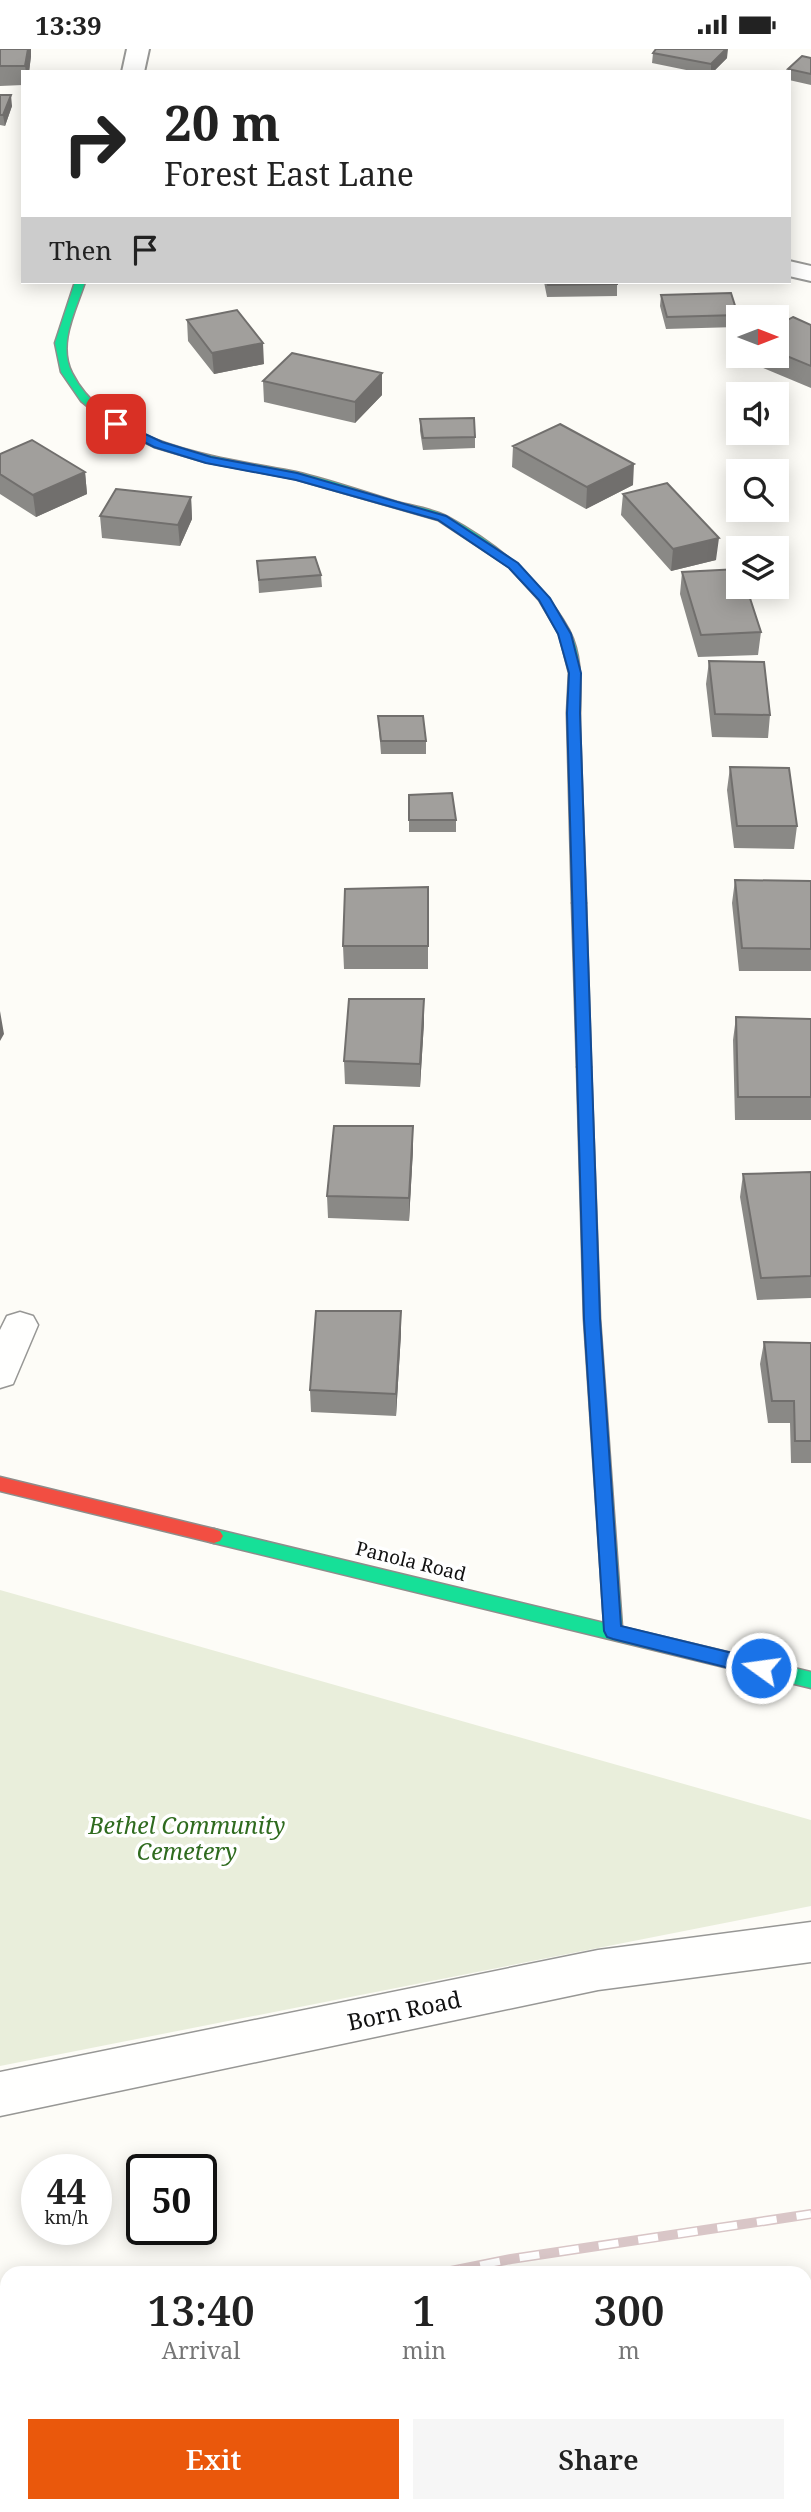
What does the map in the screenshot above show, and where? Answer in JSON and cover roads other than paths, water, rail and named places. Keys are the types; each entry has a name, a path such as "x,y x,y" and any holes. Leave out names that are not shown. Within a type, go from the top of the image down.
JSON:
{"street":[{"path":"134,70 138,49"},
{"path":"791,269 811,274"},
{"path":"79,284 60,343 66,372 85,399 116,424 158,445 209,460 297,477 442,518 513,565 544,598 565,634 575,673 574,727 592,1319 613,1631"},
{"name":"Panola Road","path":"0,1484 811,1680"}],"lane":[{"path":"0,1374 20,1325"},
{"name":"Born Road","path":"0,2094 598,1970 811,1942"}],"railway":[{"path":"476,2266 811,2214"}],"park label":[{"name":"Bethel Community Cemetery","path":"187,1838"}]}
